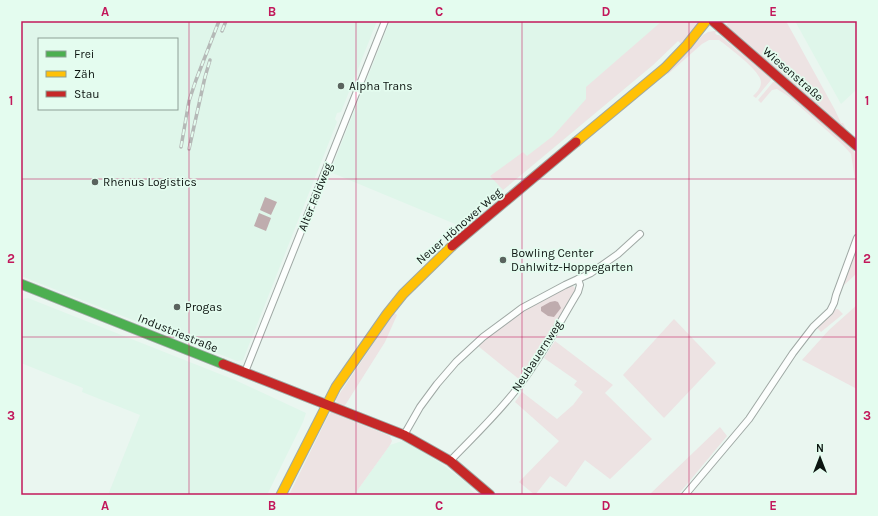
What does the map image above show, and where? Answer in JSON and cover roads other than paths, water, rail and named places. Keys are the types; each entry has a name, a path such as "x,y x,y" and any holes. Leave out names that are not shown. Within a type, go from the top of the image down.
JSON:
{"street":[{"name":"Alter Feldweg","path":"245,372 385,21"},
{"name":"Neuer Hönower Weg","path":"281,495 336,387 387,314 422,275 451,247 665,68 687,46 706,21"},
{"name":"Wiesenstraße","path":"713,21 857,146"},
{"path":"404,435 420,407 437,384 456,362 483,337 522,308 591,273 607,262 640,234"},
{"path":"685,495 749,419 793,353 813,327 830,311 857,238"},
{"name":"Neubauernweg","path":"450,461 488,422 522,383 578,292 580,285 578,280"},
{"name":"Industriestraße","path":"21,284 245,372 327,406 404,435 450,461 490,495"}],"railway":[{"path":"181,147 189,101 219,21"},
{"path":"222,31 226,21"},
{"path":"189,149 210,60"}],"place":[{"name":"Alpha Trans","path":"341,86"},
{"name":"Rhenus Logistics","path":"95,182"},
{"name":"Bowling Center Dahlwitz-Hoppegarten","path":"503,260"},
{"name":"Progas","path":"177,307"}]}
